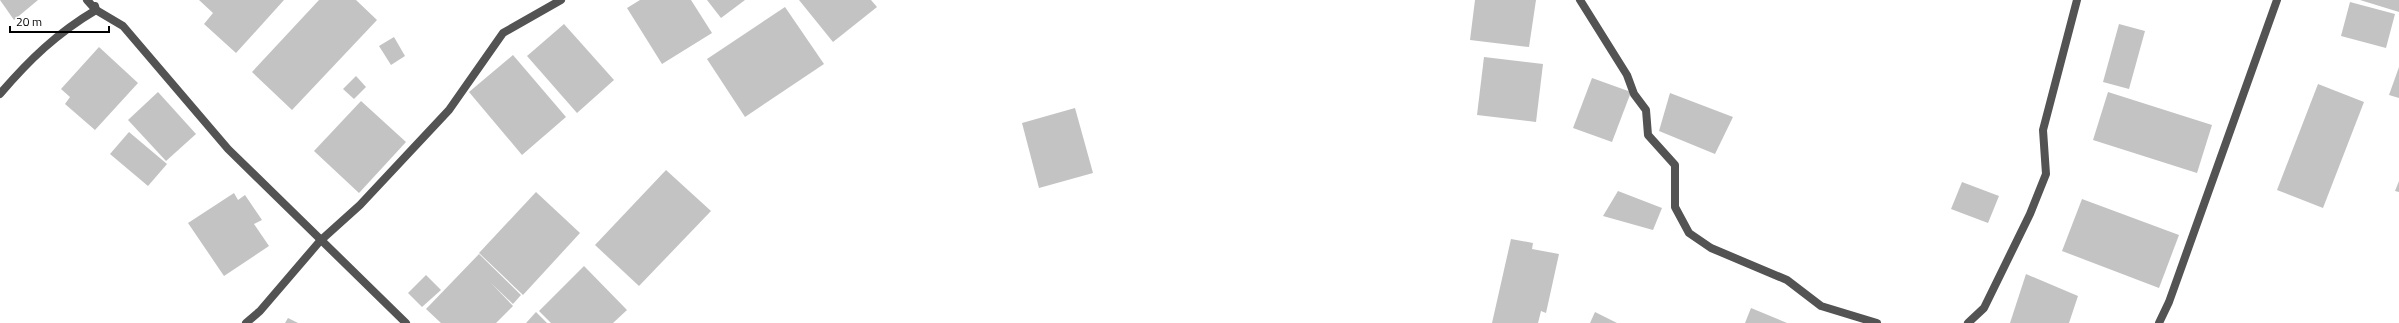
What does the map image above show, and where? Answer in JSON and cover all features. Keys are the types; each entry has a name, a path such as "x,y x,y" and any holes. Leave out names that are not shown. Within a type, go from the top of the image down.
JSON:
{"street":[{"path":"87,0 96,10 123,26 228,149 320,241 406,323"},
{"path":"95,0 96,10"},
{"path":"246,323 260,311 320,241 360,205 449,110 504,33 561,0"},
{"path":"1580,0 1627,74 1634,94 1646,110 1648,135 1675,164 1675,207 1689,233 1711,248 1787,280 1821,306 1877,323"},
{"path":"1968,323 1984,308 2030,214 2046,174 2043,130 2077,0"},
{"path":"2159,323 2169,302 2277,0"},
{"path":"0,94 28,62 68,26 96,10"}],"building":[{"path":"0,0 38,0 14,20"},
{"path":"199,0 284,0 236,53 204,24 213,13"},
{"path":"319,0 356,0 377,20 292,110 252,72"},
{"path":"640,0 691,0 712,33 662,64 627,8"},
{"path":"707,0 745,0 721,18"},
{"path":"799,0 871,0 877,7 833,42"},
{"path":"1475,0 1536,0 1529,47 1470,40"},
{"path":"2360,0 2399,0 2399,12"},
{"path":"2350,2 2395,14 2386,48 2341,36"},
{"path":"785,7 824,64 745,117 707,59"},
{"path":"564,24 614,80 577,113 527,56"},
{"path":"2119,24 2145,31 2129,89 2103,82"},
{"path":"394,37 405,56 391,65 379,46"},
{"path":"99,47 138,83 95,130 65,104 70,97 61,89"},
{"path":"513,55 566,117 522,155 469,92"},
{"path":"1484,57 1543,64 1536,122 1477,115"},
{"path":"2399,67 2399,98 2389,95"},
{"path":"356,76 366,87 354,99 343,89"},
{"path":"1592,78 1631,92 1612,142 1573,128"},
{"path":"2318,84 2364,102 2323,208 2277,190"},
{"path":"158,92 196,134 166,161 128,120"},
{"path":"2108,92 2212,125 2197,173 2093,140"},
{"path":"1670,93 1733,117 1715,154 1659,131"},
{"path":"361,101 406,142 359,193 314,151"},
{"path":"1075,108 1093,173 1039,188 1022,123"},
{"path":"129,132 167,164 148,186 110,154"},
{"path":"666,170 711,211 639,286 595,245"},
{"path":"2399,181 2399,192 2395,191"},
{"path":"1962,182 1999,196 1988,223 1951,209"},
{"path":"1618,191 1662,208 1653,230 1603,216"},
{"path":"536,192 580,233 523,295 479,253"},
{"path":"234,193 238,200 245,195 262,220 254,224 269,246 224,276 188,223"},
{"path":"2082,199 2179,235 2159,288 2062,251"},
{"path":"1511,239 1533,243 1532,249 1559,254 1546,313 1541,311 1538,323 1492,323"},
{"path":"479,254 521,295 513,304 491,283 513,306 496,323 441,323 426,309"},
{"path":"584,266 627,310 613,323 551,323 539,311"},
{"path":"2026,274 2078,296 2069,323 2010,323"},
{"path":"426,275 441,290 422,307 408,293"},
{"path":"1751,308 1787,323 1745,323"},
{"path":"536,312 547,323 526,323"},
{"path":"1595,312 1617,323 1590,323"},
{"path":"288,318 298,323 285,323"}]}
